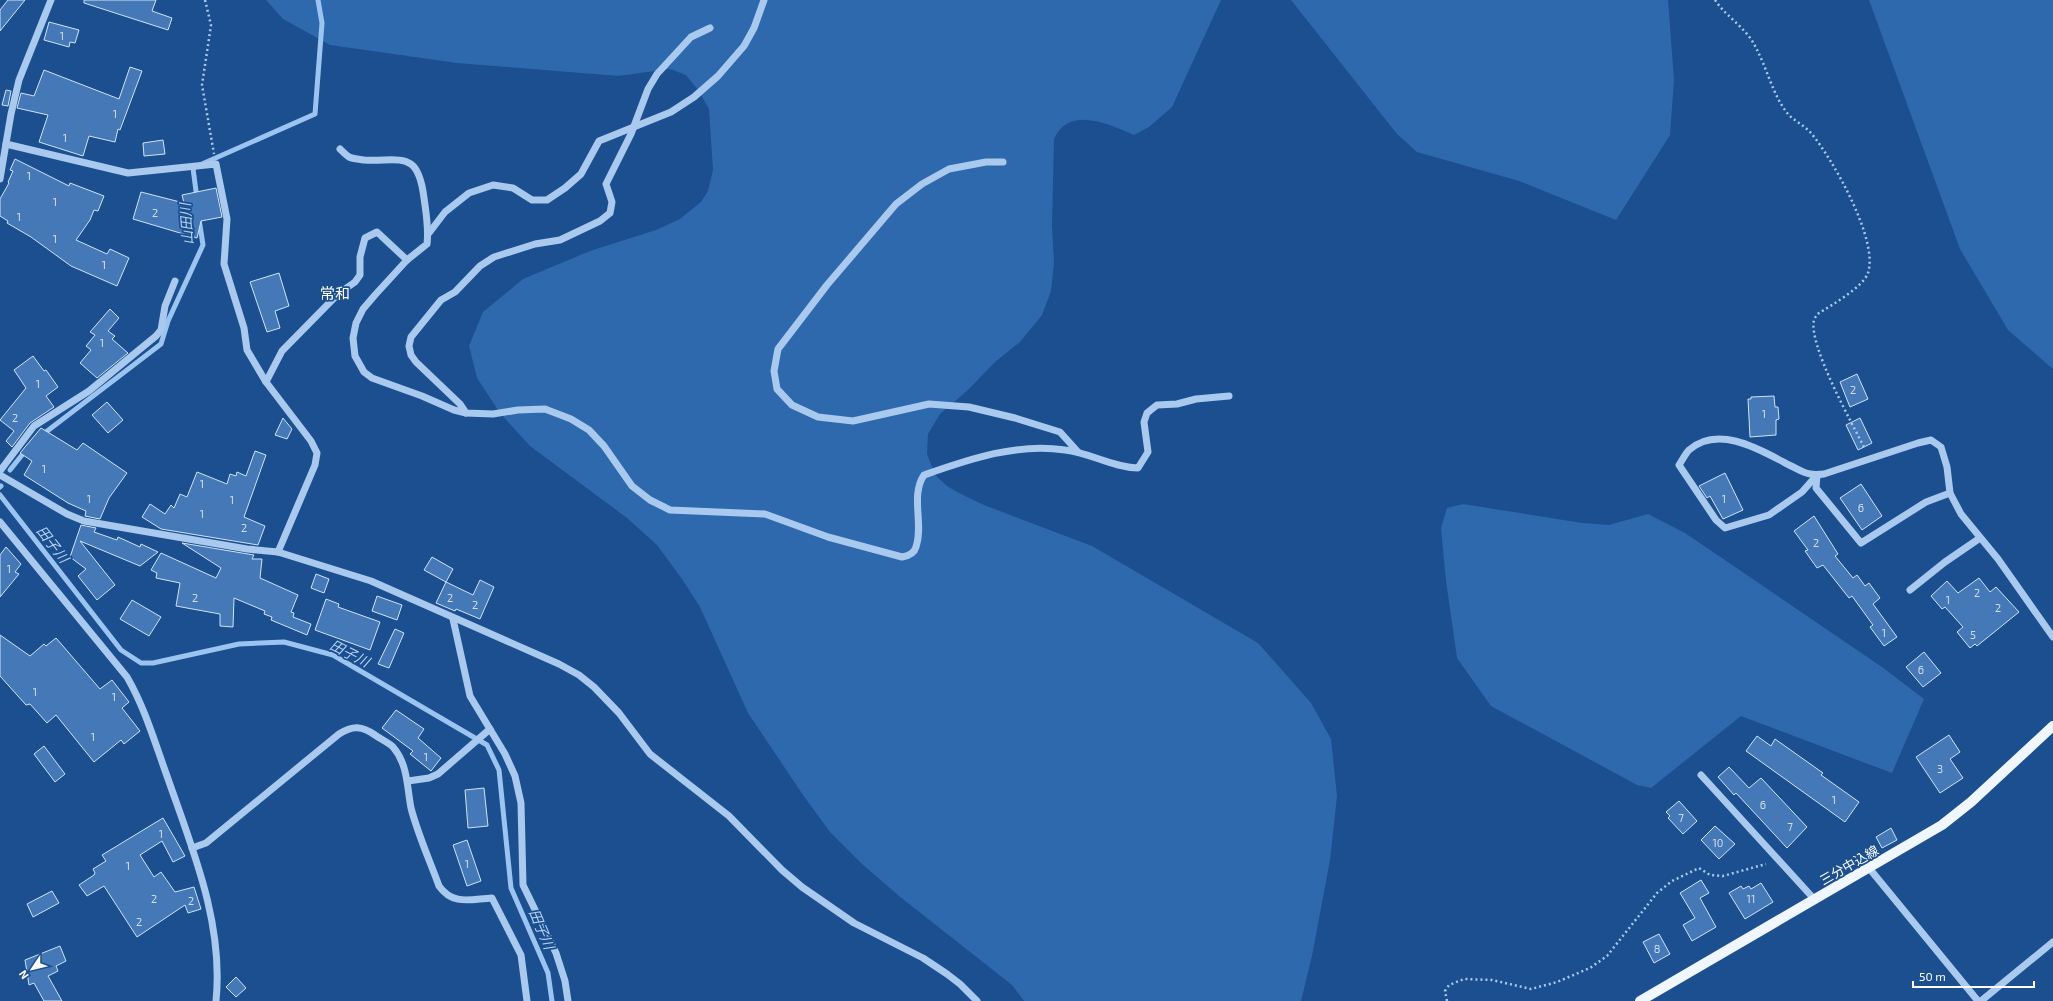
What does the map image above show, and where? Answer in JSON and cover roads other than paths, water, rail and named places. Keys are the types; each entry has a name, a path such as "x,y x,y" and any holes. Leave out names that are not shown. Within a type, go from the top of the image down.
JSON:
{"main road":[{"name":"三分中込線","path":"1640,1001 1815,900 1942,824 1965,807 2053,726"}],"street":[{"path":"0,180 19,80 51,0"},
{"path":"429,233 445,212 469,193 493,185 513,188 532,200 547,200 565,188 581,174 599,141 671,112 694,97 718,76 744,46 754,28 764,0"},
{"path":"466,413 460,404 416,362 411,355 409,346 411,337 441,300 455,292 480,266 494,257 535,244 560,240 600,221 610,213 612,202 606,184 634,127 648,88 656,74 691,37 710,28"},
{"path":"6,144 128,173 216,164 227,219 224,264 244,328 247,350 266,382 311,442 317,453 315,464 278,552"},
{"path":"340,149 349,157 356,159 399,158 407,160 416,169 422,183 429,233 427,244 407,260 363,309 356,322 353,338 355,356 364,372 372,378 422,396 454,410 466,413 493,414 518,410 545,409 572,419 589,430 604,446 632,486 650,500 670,510 765,514 828,537 902,558 909,556 916,548 917,501 920,482 924,475 973,458 1009,450 1032,447 1078,452 1121,468 1138,468 1148,452 1144,422 1147,412 1157,405 1177,404 1196,399 1228,396"},
{"path":"1002,162 986,162 949,169 922,184 896,204 827,285 778,349 774,371 777,389 792,405 818,417 853,421 929,404 969,407 1016,418 1060,432 1078,452"},
{"path":"266,382 282,351 338,294 358,279 360,275 360,257 365,238 377,232 407,260"},
{"path":"0,471 34,426 89,391 156,336 161,330 165,306 175,281"},
{"path":"1817,475 1802,492 1769,515 1725,528 1716,520 1679,466 1688,450 1704,441 1719,438 1737,441 1809,476 1817,475 1927,441 1937,443 1945,455 1950,493 1961,514 1998,559 2053,637"},
{"path":"1817,475 1816,488 1861,543 1926,502 1950,493"},
{"path":"0,476 67,514 84,521 247,549 278,552 371,581 453,619 559,664 579,675 607,700 650,754 729,816 782,870 802,887 854,923 888,942 923,958 960,984 977,1001"},
{"path":"0,522 127,678 142,707 192,848 211,915 217,970 216,1001"},
{"path":"1910,590 1945,562 1980,538"},
{"path":"453,619 470,696 488,731 506,754 515,776 521,803 523,885 556,953 565,981 568,1001"},
{"path":"192,848 206,843 349,728 359,727 367,730 393,747 408,781 412,808 439,886 445,895 451,899 492,898 521,955 527,1001"},
{"path":"408,781 429,778 438,774 488,731"},
{"path":"1701,775 1815,900"},
{"path":"1869,868 1980,1001 2053,942"}],"waterway":[{"name":"山田川","path":"197,199 193,168 315,114 322,23 318,0"},
{"name":"山田川","path":"42,435 161,344 168,321 203,245 199,219"},
{"name":"山田川","path":"10,470 26,450"},
{"name":"田子川","path":"0,495 121,650 141,663 153,663 239,644 284,642 333,655 487,745 499,770 511,888 548,973 552,1001"}],"district":[{"name":"常和","path":"335,293"}]}
